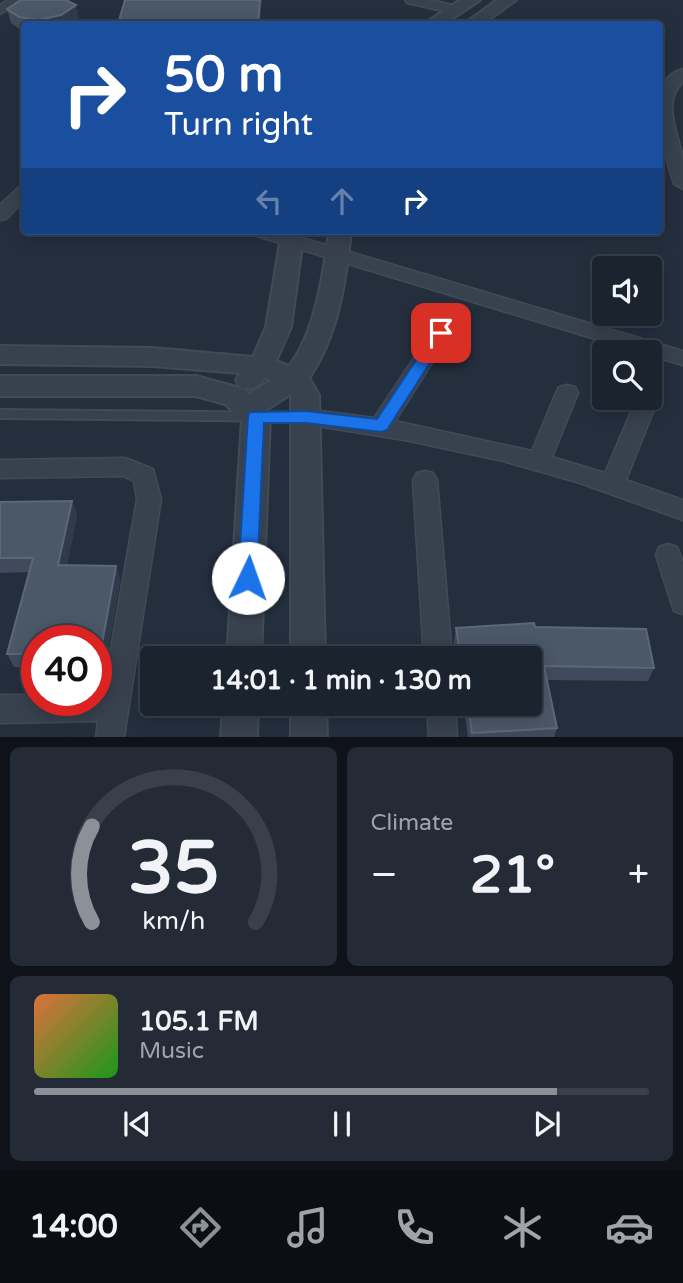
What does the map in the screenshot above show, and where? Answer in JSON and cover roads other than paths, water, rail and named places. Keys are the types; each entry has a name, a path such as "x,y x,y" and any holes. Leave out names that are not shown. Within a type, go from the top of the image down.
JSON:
{"street":[{"path":"0,10 18,0"},
{"path":"412,0 462,3"},
{"path":"476,21 508,0"},
{"path":"437,21 462,3"},
{"path":"683,73 668,89 665,115 683,184"},
{"path":"0,215 21,195"},
{"path":"244,646 246,407 261,367 278,334 292,237 339,243 683,358"},
{"path":"246,407 293,378 309,359 317,337 339,243"},
{"path":"381,425 441,333"},
{"path":"0,355 192,360 261,367 293,378 306,395 308,646"},
{"path":"0,386 196,386 246,407"},
{"path":"538,463 567,393"},
{"path":"612,485 643,410"},
{"path":"306,417 381,425 538,463 683,510"},
{"path":"0,469 125,467 145,476 149,499 110,737"},
{"path":"425,480 437,646"},
{"path":"668,555 683,603"},
{"path":"0,709 114,707"},
{"path":"239,737 240,716"},
{"path":"309,716 309,737"},
{"path":"442,716 443,737"}],"lane":[{"path":"0,414 246,407 306,417"}]}
